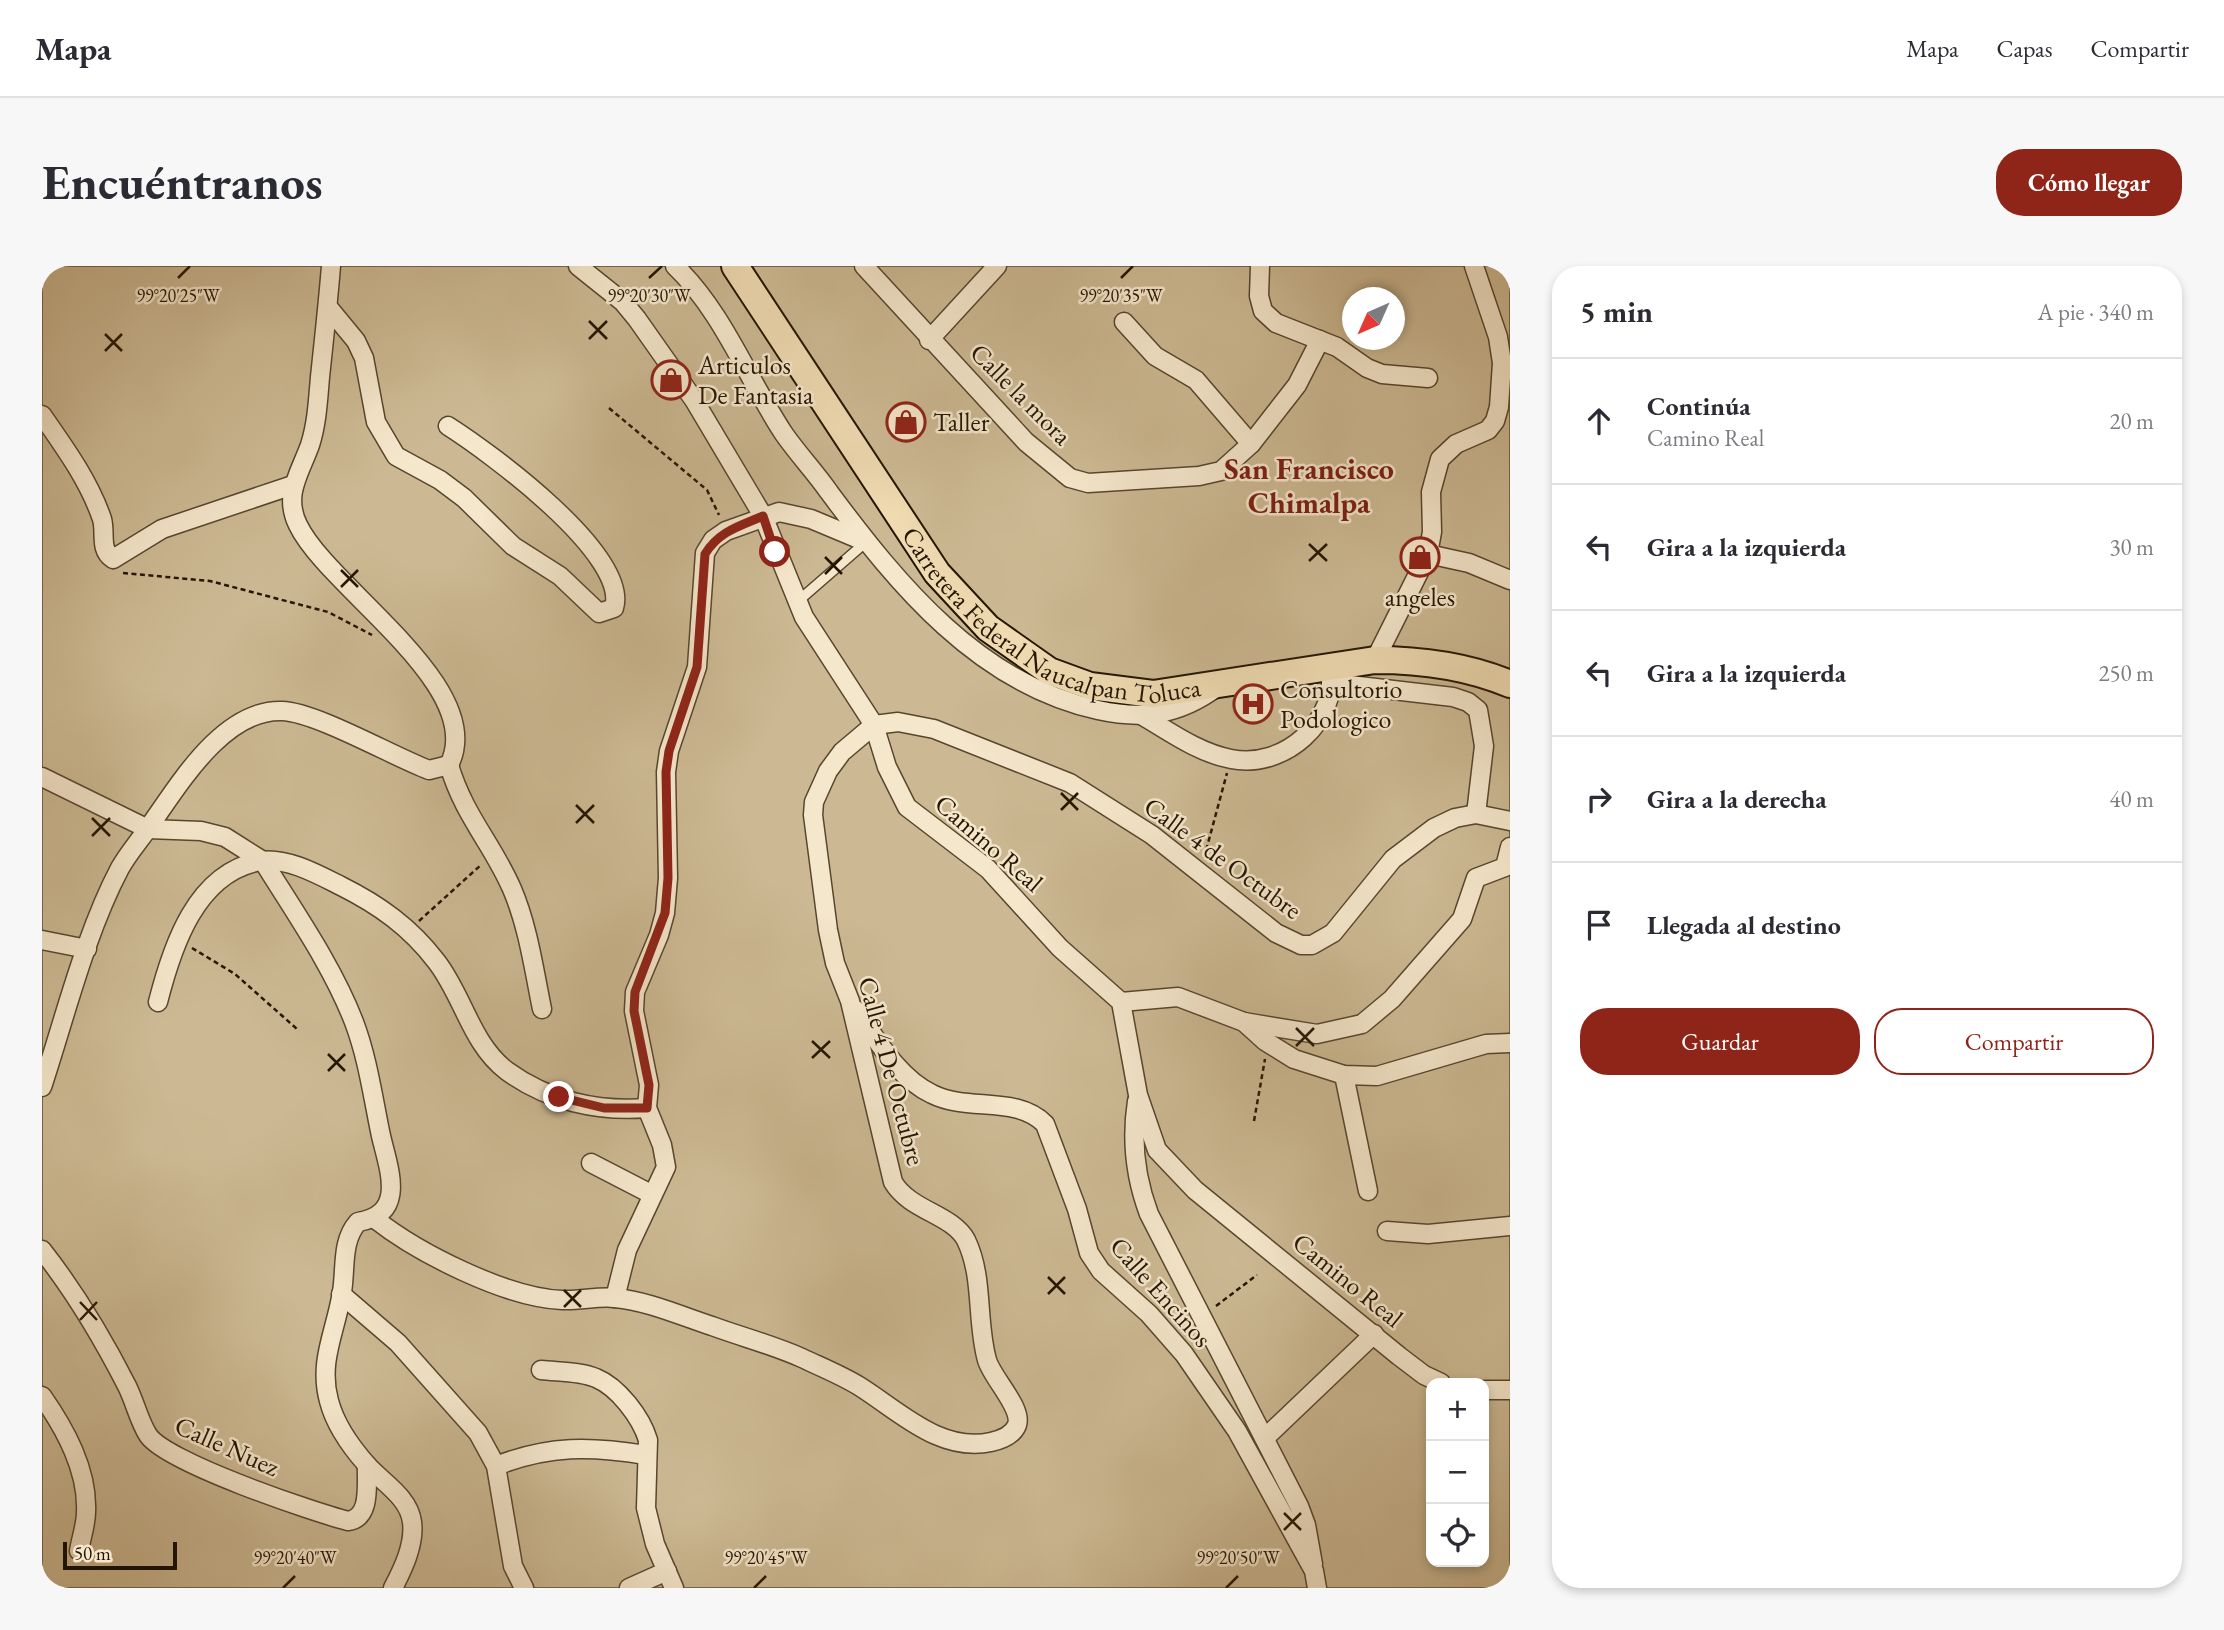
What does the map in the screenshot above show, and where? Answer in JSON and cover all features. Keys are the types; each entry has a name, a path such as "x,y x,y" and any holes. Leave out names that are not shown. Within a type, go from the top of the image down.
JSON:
{"main road":[{"name":"Carretera Federal Naucalpan Toluca","path":"735,266 937,573 988,628 1049,671 1090,686 1153,694 1331,675 1375,660 1406,660 1464,669 1510,684"}],"street":[{"path":"331,266 316,422 293,485 290,505 298,526 309,542 409,648 438,688 452,718 457,741 449,765 464,807 494,853 513,892 542,1009"},
{"name":"Camino Real","path":"578,266 623,302 648,331 694,400 763,516 797,602 874,725 887,767 907,807 988,869 1060,948 1121,1002 1138,1095 1157,1150 1172,1168 1430,1378"},
{"path":"674,266 702,297 785,435 866,542 954,636 996,668 1037,692 1087,708 1143,716 1178,710 1219,685"},
{"name":"Calle la mora","path":"864,266 929,340 972,380 1026,442 1070,478 1088,482 1199,476 1221,471 1251,444 1301,379 1320,340"},
{"path":"929,340 997,266"},
{"path":"1260,266 1259,296 1269,318 1284,327 1320,340 1382,374 1428,378"},
{"path":"1375,660 1428,554 1432,532 1431,492 1440,459 1456,444 1488,430 1495,421 1504,338 1478,267"},
{"path":"328,307 356,341 364,358 376,422 396,456 440,480 513,546 559,576 599,613 614,608 614,588 606,568 583,536 477,444 448,426"},
{"path":"1124,322 1155,356 1206,389 1251,444"},
{"path":"42,415 89,486 103,522 105,550 113,559 162,529 200,514 293,485"},
{"path":"375,1219 440,1257 515,1292 562,1300 615,1298 627,1250 666,1167 647,1108 649,1085 634,1011 635,992 665,913 668,878 666,772 669,751 697,667 705,554 713,540 726,531 779,512 794,514 866,542"},
{"path":"1428,554 1469,563 1510,580"},
{"path":"1143,716 1188,743 1231,760 1267,758 1302,741 1325,707 1331,675 1452,697 1468,702 1478,710 1484,746 1476,814"},
{"path":"42,1087 87,949 120,868 204,753 242,722 265,713 283,711 307,716 429,770 449,765"},
{"name":"Calle 4 de Octubre","path":"874,725 898,722 934,729 1070,783 1152,835 1276,933 1301,945 1312,944 1333,933 1379,874 1416,840 1455,818 1476,814 1510,821"},
{"name":"Calle 4 De Octubre","path":"615,1298 669,1312 794,1355 858,1385 938,1437 960,1444 997,1441 1017,1425 1018,1415 990,1371 984,1349 979,1296 965,1239 956,1229 911,1203 893,1182 850,1001 835,963 828,930 814,802 828,771 842,752 874,725"},
{"path":"42,777 148,829 201,831 225,837 262,860 289,864 327,879 382,909 410,930 438,962 482,1045 509,1072 559,1097 582,1105 624,1110 647,1108"},
{"path":"1121,1002 1178,997 1244,1022 1317,1034 1362,1024 1392,999 1462,919 1475,878 1504,867 1510,847"},
{"path":"158,1002 177,939 198,901 232,872 262,860"},
{"path":"262,860 331,971 363,1050 391,1184 391,1199 386,1209 375,1219 358,1222 351,1230 341,1294 324,1360 325,1386 344,1434 368,1465 405,1504 412,1522 410,1546 393,1588"},
{"path":"42,940 87,949"},
{"name":"Calle Encinos","path":"850,1001 881,1047 906,1075 930,1094 957,1103 1022,1109 1035,1114 1045,1124 1077,1209 1089,1253 1101,1271 1149,1314 1184,1354 1237,1431 1315,1579"},
{"path":"1244,1022 1265,1041 1294,1059 1344,1075 1377,1076 1486,1044 1510,1044"},
{"path":"1344,1075 1368,1191"},
{"path":"1138,1095 1133,1126 1136,1172 1143,1198 1266,1437 1306,1525 1315,1579"},
{"path":"591,1163 651,1194"},
{"path":"1387,1231 1428,1234 1510,1226"},
{"name":"Calle Nuez","path":"42,1250 85,1311 119,1369 147,1435 164,1450 228,1478 348,1521 357,1519 363,1513 368,1465"},
{"path":"341,1294 398,1343 460,1409 496,1466 513,1566 524,1588"},
{"path":"1266,1437 1374,1334"},
{"path":"541,1370 596,1377 608,1385 645,1430 646,1508 654,1544 670,1580 629,1588"},
{"path":"1489,1390 1510,1390"},
{"path":"42,1395 58,1418 84,1481 86,1513 79,1550"},
{"path":"496,1466 533,1453 567,1447 646,1455"}],"lane":[{"path":"797,602 866,542"}],"path":[{"path":"609,408 707,490 726,531"},
{"path":"113,559 121,572 131,576 210,581 328,612 383,640 409,648"},
{"path":"1199,874 1231,760"},
{"path":"410,930 494,853"},
{"path":"177,939 235,974 298,1029"},
{"path":"1254,1121 1264,1068 1265,1041"},
{"path":"1202,1317 1257,1275"}],"shaded area":[{"path":"42,266 1510,266 1510,1588 42,1588"}],"place":[{"name":"Articulos De Fantasia","path":"671,380"},
{"name":"Taller","path":"906,422"},
{"name":"angeles","path":"1420,557"},
{"name":"Consultorio Podologico","path":"1253,704"}],"district":[{"name":"San Francisco Chimalpa","path":"1309,486"}],"route":[{"path":"559,1097 582,1105 604,1108 647,1108 649,1085 646,1059 634,1011 635,992 659,935 665,913 668,878 666,772 669,751 697,667 705,554 713,540 726,531 763,516 775,552"}]}
